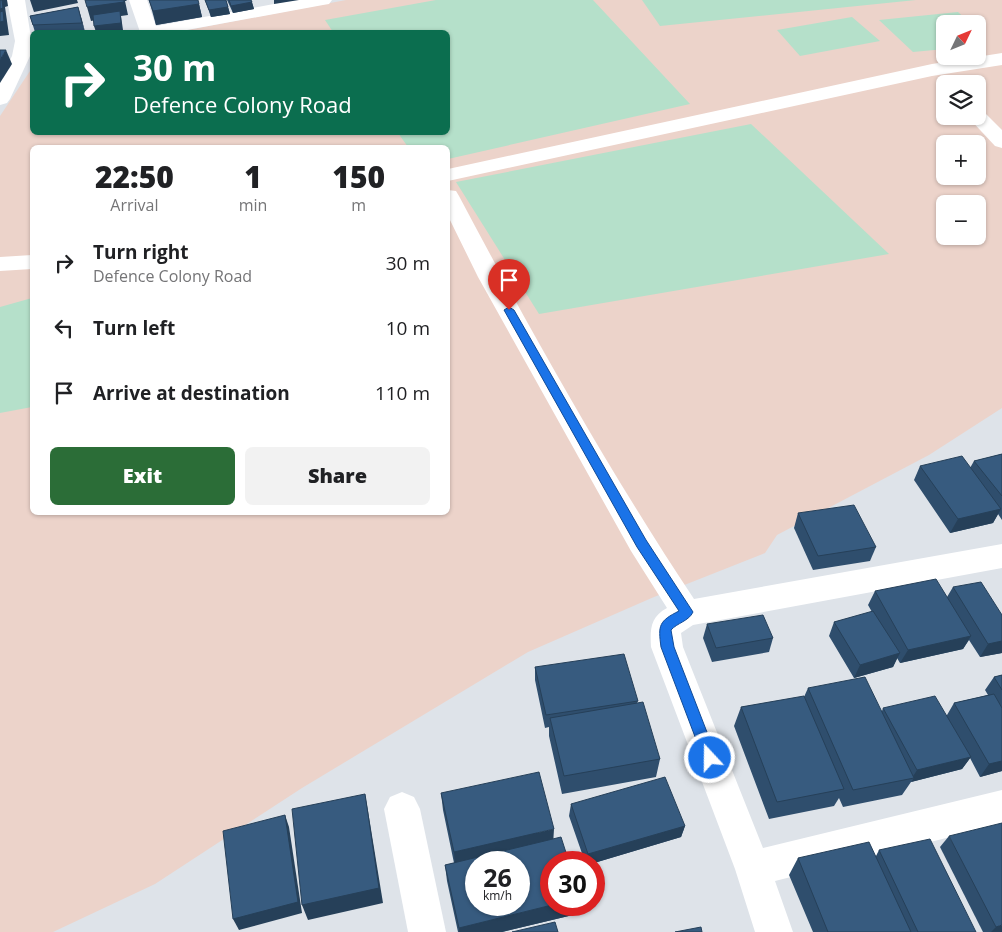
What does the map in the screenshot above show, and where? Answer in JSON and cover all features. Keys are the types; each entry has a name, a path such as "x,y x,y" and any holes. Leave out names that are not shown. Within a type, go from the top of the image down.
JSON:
{"street":[{"path":"0,99 27,55 16,0"},
{"path":"138,0 149,30"},
{"path":"158,30 263,5 323,0"},
{"path":"0,56 27,55"},
{"path":"946,75 1002,59"},
{"path":"450,175 936,78"},
{"path":"986,125 1002,142"},
{"path":"450,200 490,277 642,543 687,612"},
{"path":"0,264 30,262"},
{"path":"774,932 753,869 667,647 665,629 672,621 687,612 1002,556"},
{"path":"753,869 1002,807"},
{"path":"402,809 427,932"}],"shaded area":[{"path":"346,0 1002,0 1002,408 929,455 777,535 765,553 654,597 528,652 302,788 155,884 53,932 0,932 0,116 30,71 30,135 450,135 450,30 188,30"}],"green space":[{"path":"436,0 593,0 690,104 450,159 450,145 407,145 399,135 450,135 450,30 332,30 325,20"},
{"path":"642,0 916,0 660,26"},
{"path":"958,12 961,15 936,15 936,50 913,52 879,20"},
{"path":"852,17 880,41 800,56 777,30"},
{"path":"751,124 889,254 539,314 456,182"},
{"path":"30,299 30,407 0,413 0,307"}],"building":[{"path":"0,0 2,0 3,8 0,9"},
{"path":"85,0 124,0 124,2 87,7"},
{"path":"149,0 198,0 199,4 153,11"},
{"path":"205,0 226,0 228,7 209,10"},
{"path":"229,0 251,0 252,2 231,6"},
{"path":"78,7 82,23 33,25 30,16"},
{"path":"3,11 4,21 0,22 0,12"},
{"path":"120,11 121,23 94,26 93,15"},
{"path":"0,50 6,50 0,60"},
{"path":"1002,454 1002,496 974,461"},
{"path":"962,456 1001,509 958,519 920,466"},
{"path":"854,505 876,547 818,556 798,513"},
{"path":"936,579 971,636 908,650 875,591"},
{"path":"981,582 1002,615 1002,641 988,644 953,587"},
{"path":"873,611 900,653 860,665 834,622"},
{"path":"763,615 773,638 716,648 707,624"},
{"path":"624,654 638,701 546,715 535,667"},
{"path":"1002,675 1002,690 994,677"},
{"path":"865,677 914,778 853,790 808,688"},
{"path":"994,694 1002,708 1002,761 989,764 954,703"},
{"path":"804,696 844,789 777,802 741,707"},
{"path":"935,696 971,757 917,770 883,708"},
{"path":"643,702 660,759 564,776 550,718"},
{"path":"539,772 554,829 454,852 441,793"},
{"path":"665,777 685,826 598,851 587,851 571,804"},
{"path":"365,794 379,888 302,905 292,809"},
{"path":"285,815 298,902 233,919 223,831"},
{"path":"1002,823 1002,925 996,927 949,836"},
{"path":"561,837 565,851 540,851 540,908 530,910 530,851 503,851"},
{"path":"930,839 976,932 918,932 879,850"},
{"path":"869,842 911,932 828,932 798,858"},
{"path":"465,860 465,916 508,916 459,928 445,865"},
{"path":"555,922 558,932 512,932"},
{"path":"701,927 702,932 675,932"}],"route":[{"path":"509,310 642,543 687,612 672,621 665,629 667,647 710,758"}]}
